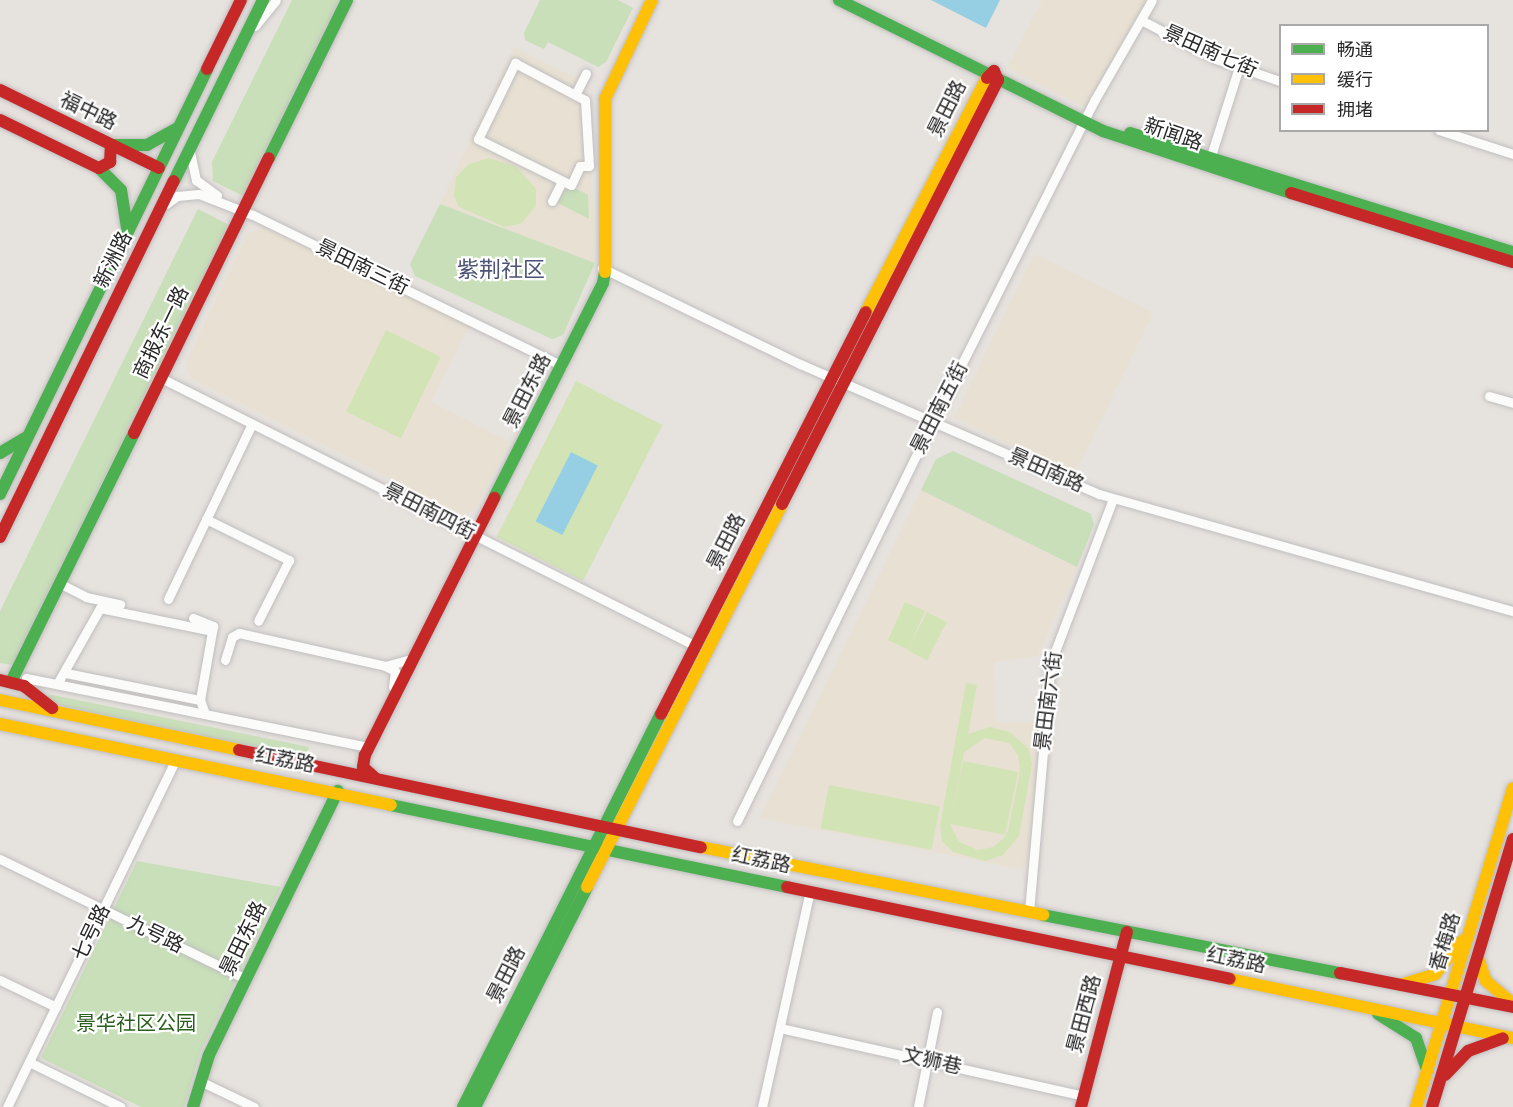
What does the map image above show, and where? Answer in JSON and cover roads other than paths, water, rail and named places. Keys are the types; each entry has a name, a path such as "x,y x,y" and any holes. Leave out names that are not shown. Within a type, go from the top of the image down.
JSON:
{"main road":[{"name":"新洲路","path":"0,494 241,0"},
{"name":"新洲路","path":"0,537 263,0"},
{"name":"商报东一路","path":"5,681 60,586 161,378 246,212 347,0"},
{"name":"景田东路","path":"374,777 364,768 364,757 599,285 604,269 600,102 650,0"},
{"name":"新闻路","path":"839,0 1085,120 1513,262"},
{"name":"新闻路","path":"853,0 993,76"},
{"name":"景田路","path":"610,827 993,76"},
{"name":"福中路","path":"0,90 159,168"},
{"path":"0,120 99,168 115,181 125,200 125,238"},
{"path":"99,168 112,157 111,145 147,145 180,125"},
{"name":"新闻路","path":"1209,163 1513,252"},
{"name":"景田路","path":"475,1107 696,645 838,380"},
{"path":"0,453 28,436"},
{"name":"景田东路","path":"340,770 354,762 474,535"},
{"path":"5,681 25,682 56,711"},
{"name":"红荔路","path":"0,700 1392,986 1450,997 1513,1005"},
{"name":"红荔路","path":"0,724 338,791 600,848 1510,1037"},
{"name":"香梅路","path":"1416,1107 1513,788"},
{"name":"景田东路","path":"193,1107 200,1080 246,979 338,791"},
{"name":"香梅路","path":"1432,1107 1513,839"},
{"name":"景田路","path":"463,1107 600,848"},
{"path":"1392,986 1411,984 1435,974 1454,954 1473,921"},
{"name":"景田西路","path":"1082,1101 1127,932"},
{"path":"1478,953 1483,977 1513,1005"},
{"path":"1366,1007 1416,1038 1426,1059 1426,1074"},
{"path":"1438,1087 1462,1055 1510,1037"}],"street":[{"path":"244,39 276,0"},
{"name":"景田南五街","path":"737,821 933,422 1085,120 1152,0"},
{"name":"景田南七街","path":"1141,20 1239,68 1279,80"},
{"path":"514,63 576,93 585,100 589,166 580,166 571,185 562,181 478,139 514,63"},
{"path":"1209,163 1239,68"},
{"path":"576,93 586,73"},
{"path":"1445,132 1513,154"},
{"path":"190,149 189,160 196,180 246,212"},
{"path":"552,201 562,181"},
{"name":"景田南三街","path":"161,209 177,196 188,194 207,196 246,212 560,365"},
{"name":"景田南路","path":"604,269 838,380 1113,499 1513,611"},
{"name":"景田南四街","path":"161,378 696,645"},
{"path":"1489,396 1513,403"},
{"path":"168,599 252,424"},
{"name":"景田南六街","path":"1029,912 1051,662 1113,499"},
{"path":"206,519 289,560 258,621"},
{"path":"60,586 86,597 120,604"},
{"path":"60,586 100,608 212,632"},
{"path":"57,684 66,673 100,608"},
{"path":"193,618 210,622 212,632 204,663 200,700 205,714"},
{"path":"225,660 232,637 239,633 385,666 395,671 393,687"},
{"path":"385,666 407,660"},
{"path":"66,673 200,700"},
{"path":"25,682 57,684 363,746"},
{"name":"七号路","path":"7,1107 176,759"},
{"name":"九号路","path":"0,859 246,979"},
{"path":"762,1107 810,891"},
{"path":"0,980 56,1007"},
{"path":"918,1107 937,1012"},
{"name":"文狮巷","path":"780,1028 927,1061 1082,1101"},
{"path":"29,1062 121,1107"},
{"path":"200,1080 254,1107"}],"water":[{"path":"931,0 1000,0 986,28"},
{"path":"571,452 598,466 562,535 536,521"}],"district":[{"name":"紫荆社区","path":"501,271"}],"park label":[{"name":"景华社区公园","path":"136,1024"}]}
